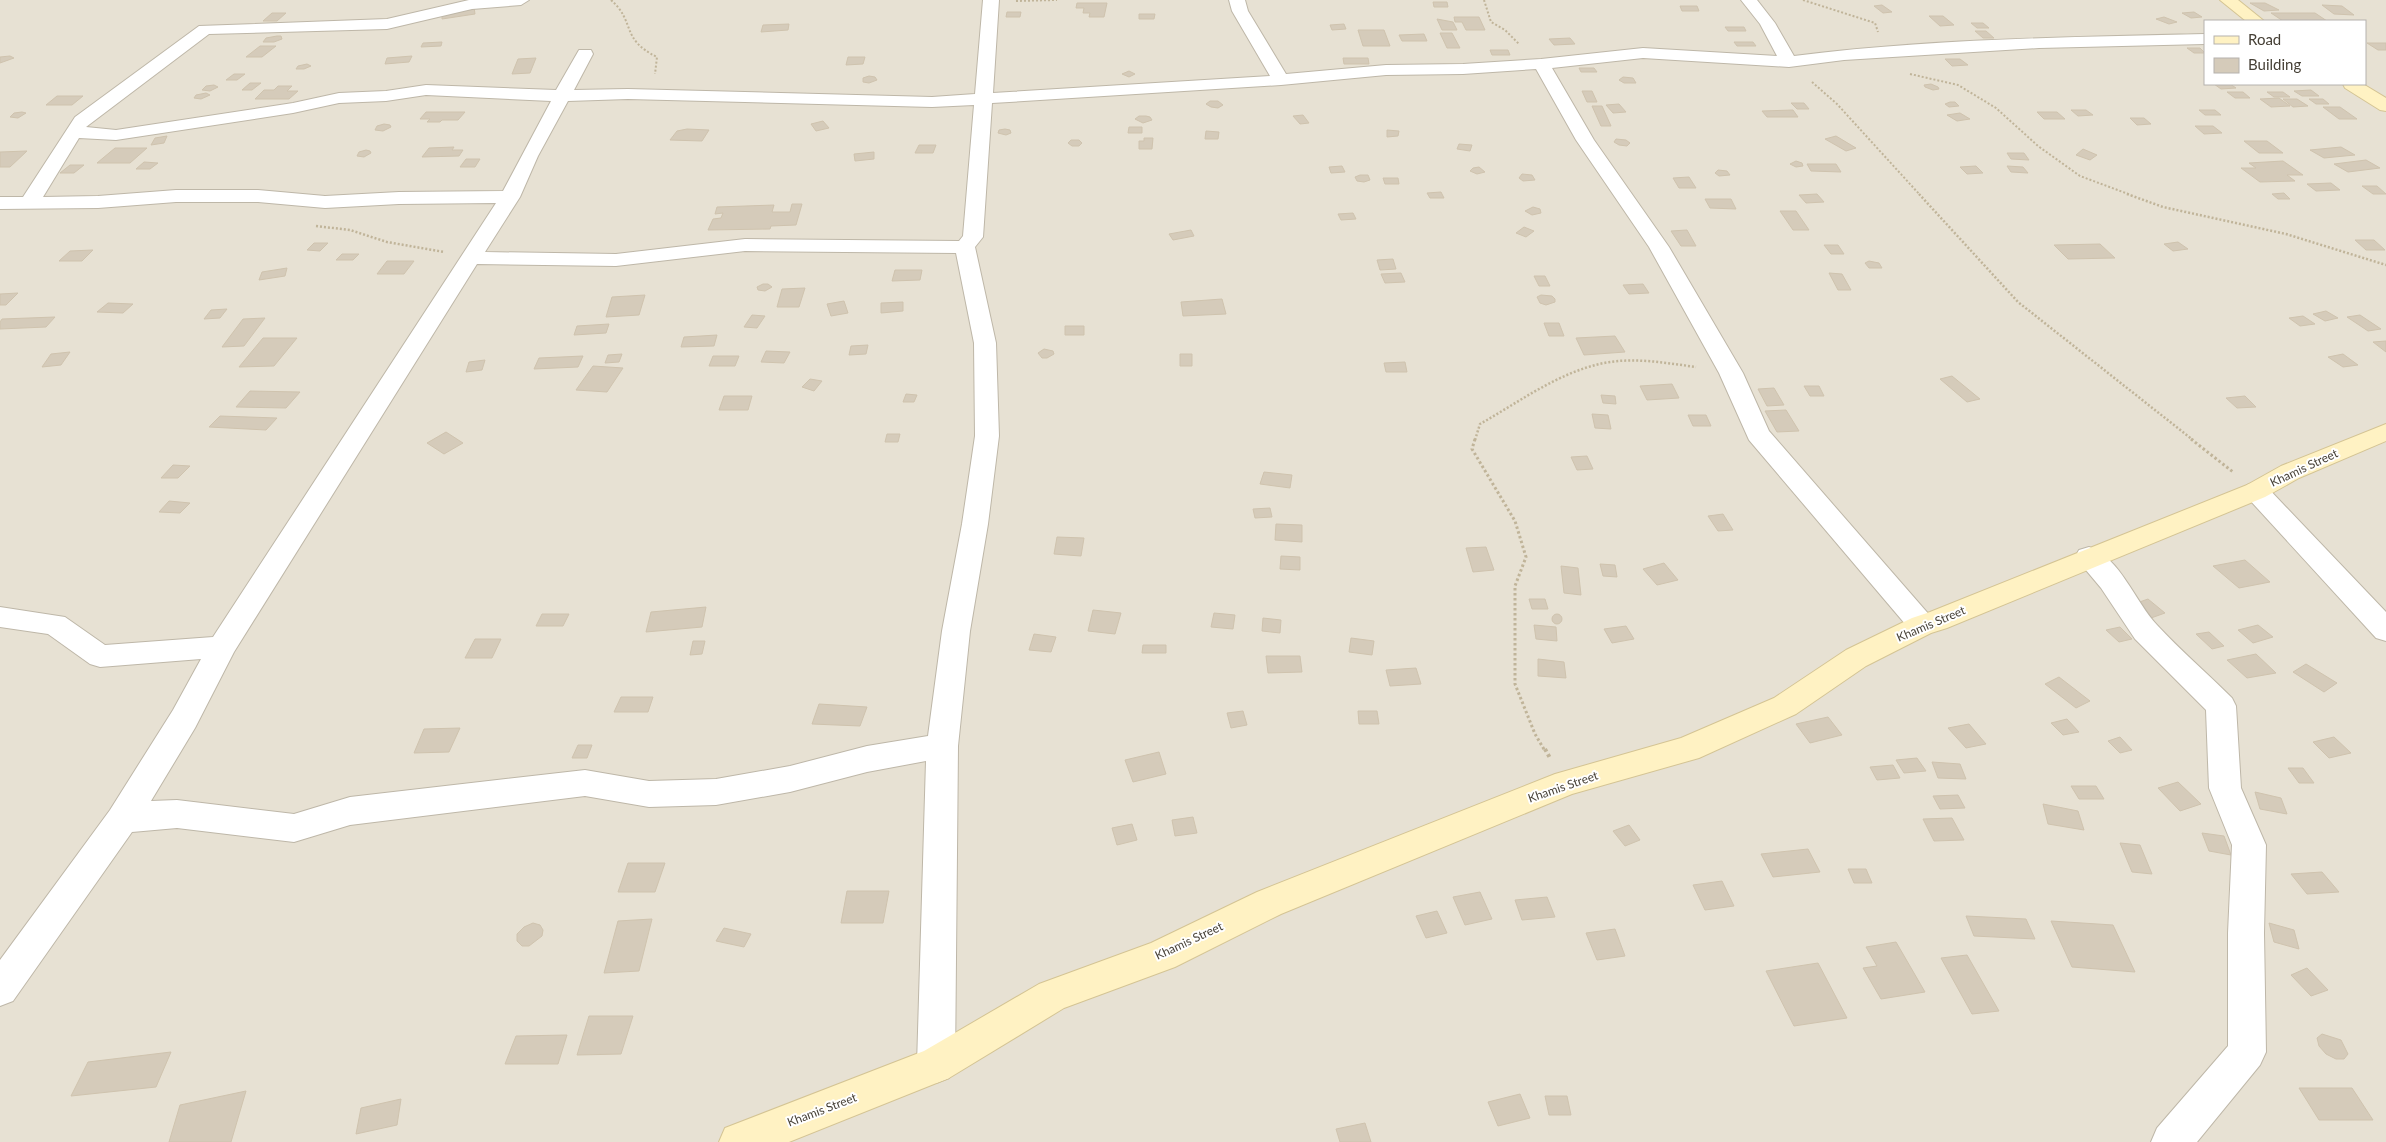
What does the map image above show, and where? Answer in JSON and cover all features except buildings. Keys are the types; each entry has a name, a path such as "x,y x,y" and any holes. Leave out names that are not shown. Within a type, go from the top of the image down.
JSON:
{"street":[{"path":"30,201 81,121 205,28 387,24 472,4 521,0"},
{"path":"965,247 973,237 982,98 991,0"},
{"path":"1237,0 1240,11 1281,80"},
{"path":"1749,0 1766,23 1789,62"},
{"path":"2228,0 2255,20"},
{"path":"74,132 116,135 293,108 338,98 386,96 426,90 563,96 650,94 932,102 1281,80 1386,70 1547,63 1643,53 1789,62 1844,55 2039,43 2204,39"},
{"path":"0,989 122,820 184,719 222,647 510,197 529,156 585,54"},
{"path":"1547,63 1585,140 1660,248 1731,373 1758,434 1922,625"},
{"path":"2353,85 2386,106"},
{"path":"0,203 30,201 98,202 195,196 258,196 325,202 399,198 510,197"},
{"path":"472,258 616,260 745,245 965,247"},
{"path":"936,1065 942,746 956,631 975,524 987,436 985,343 965,247"},
{"name":"Khamis Street","path":"739,1142 936,1065 1052,996 1162,955 1269,903 1566,783 1688,749 1785,706 1856,658 1922,625 1937,621 2089,557 2256,491 2290,472 2386,432"},
{"path":"2256,491 2386,630"},
{"path":"2089,557 2111,581 2145,631 2220,706 2225,788 2248,845 2246,933 2247,1052 2171,1142"},
{"path":"0,617 55,624 100,656 222,647"},
{"path":"122,820 149,815 177,814 294,828 350,811 585,783 649,794 716,792 790,779 867,759 942,746"}],"path":[{"path":"611,0 619,6 626,18 630,35 641,49 657,57 650,94"},
{"path":"1016,1 1058,0"},
{"path":"1484,0 1491,22 1505,30 1523,48 1547,63"},
{"path":"1803,0 1874,22 1881,38 1872,48 1855,48 1844,55"},
{"path":"1789,62 1837,104 2018,302 2256,491"},
{"path":"1906,71 1914,76 1958,85 1996,108 2038,146 2080,176 2163,207 2286,234 2386,264"},
{"path":"325,202 306,225 350,230 387,242 472,258"},
{"path":"1566,783 1535,734 1515,684 1513,629 1515,586 1526,557 1515,521 1472,448 1480,424 1574,373 1604,363 1664,362 1731,373"}],"shaded area":[{"path":"0,0 2386,0 2386,1142 0,1142"}]}
